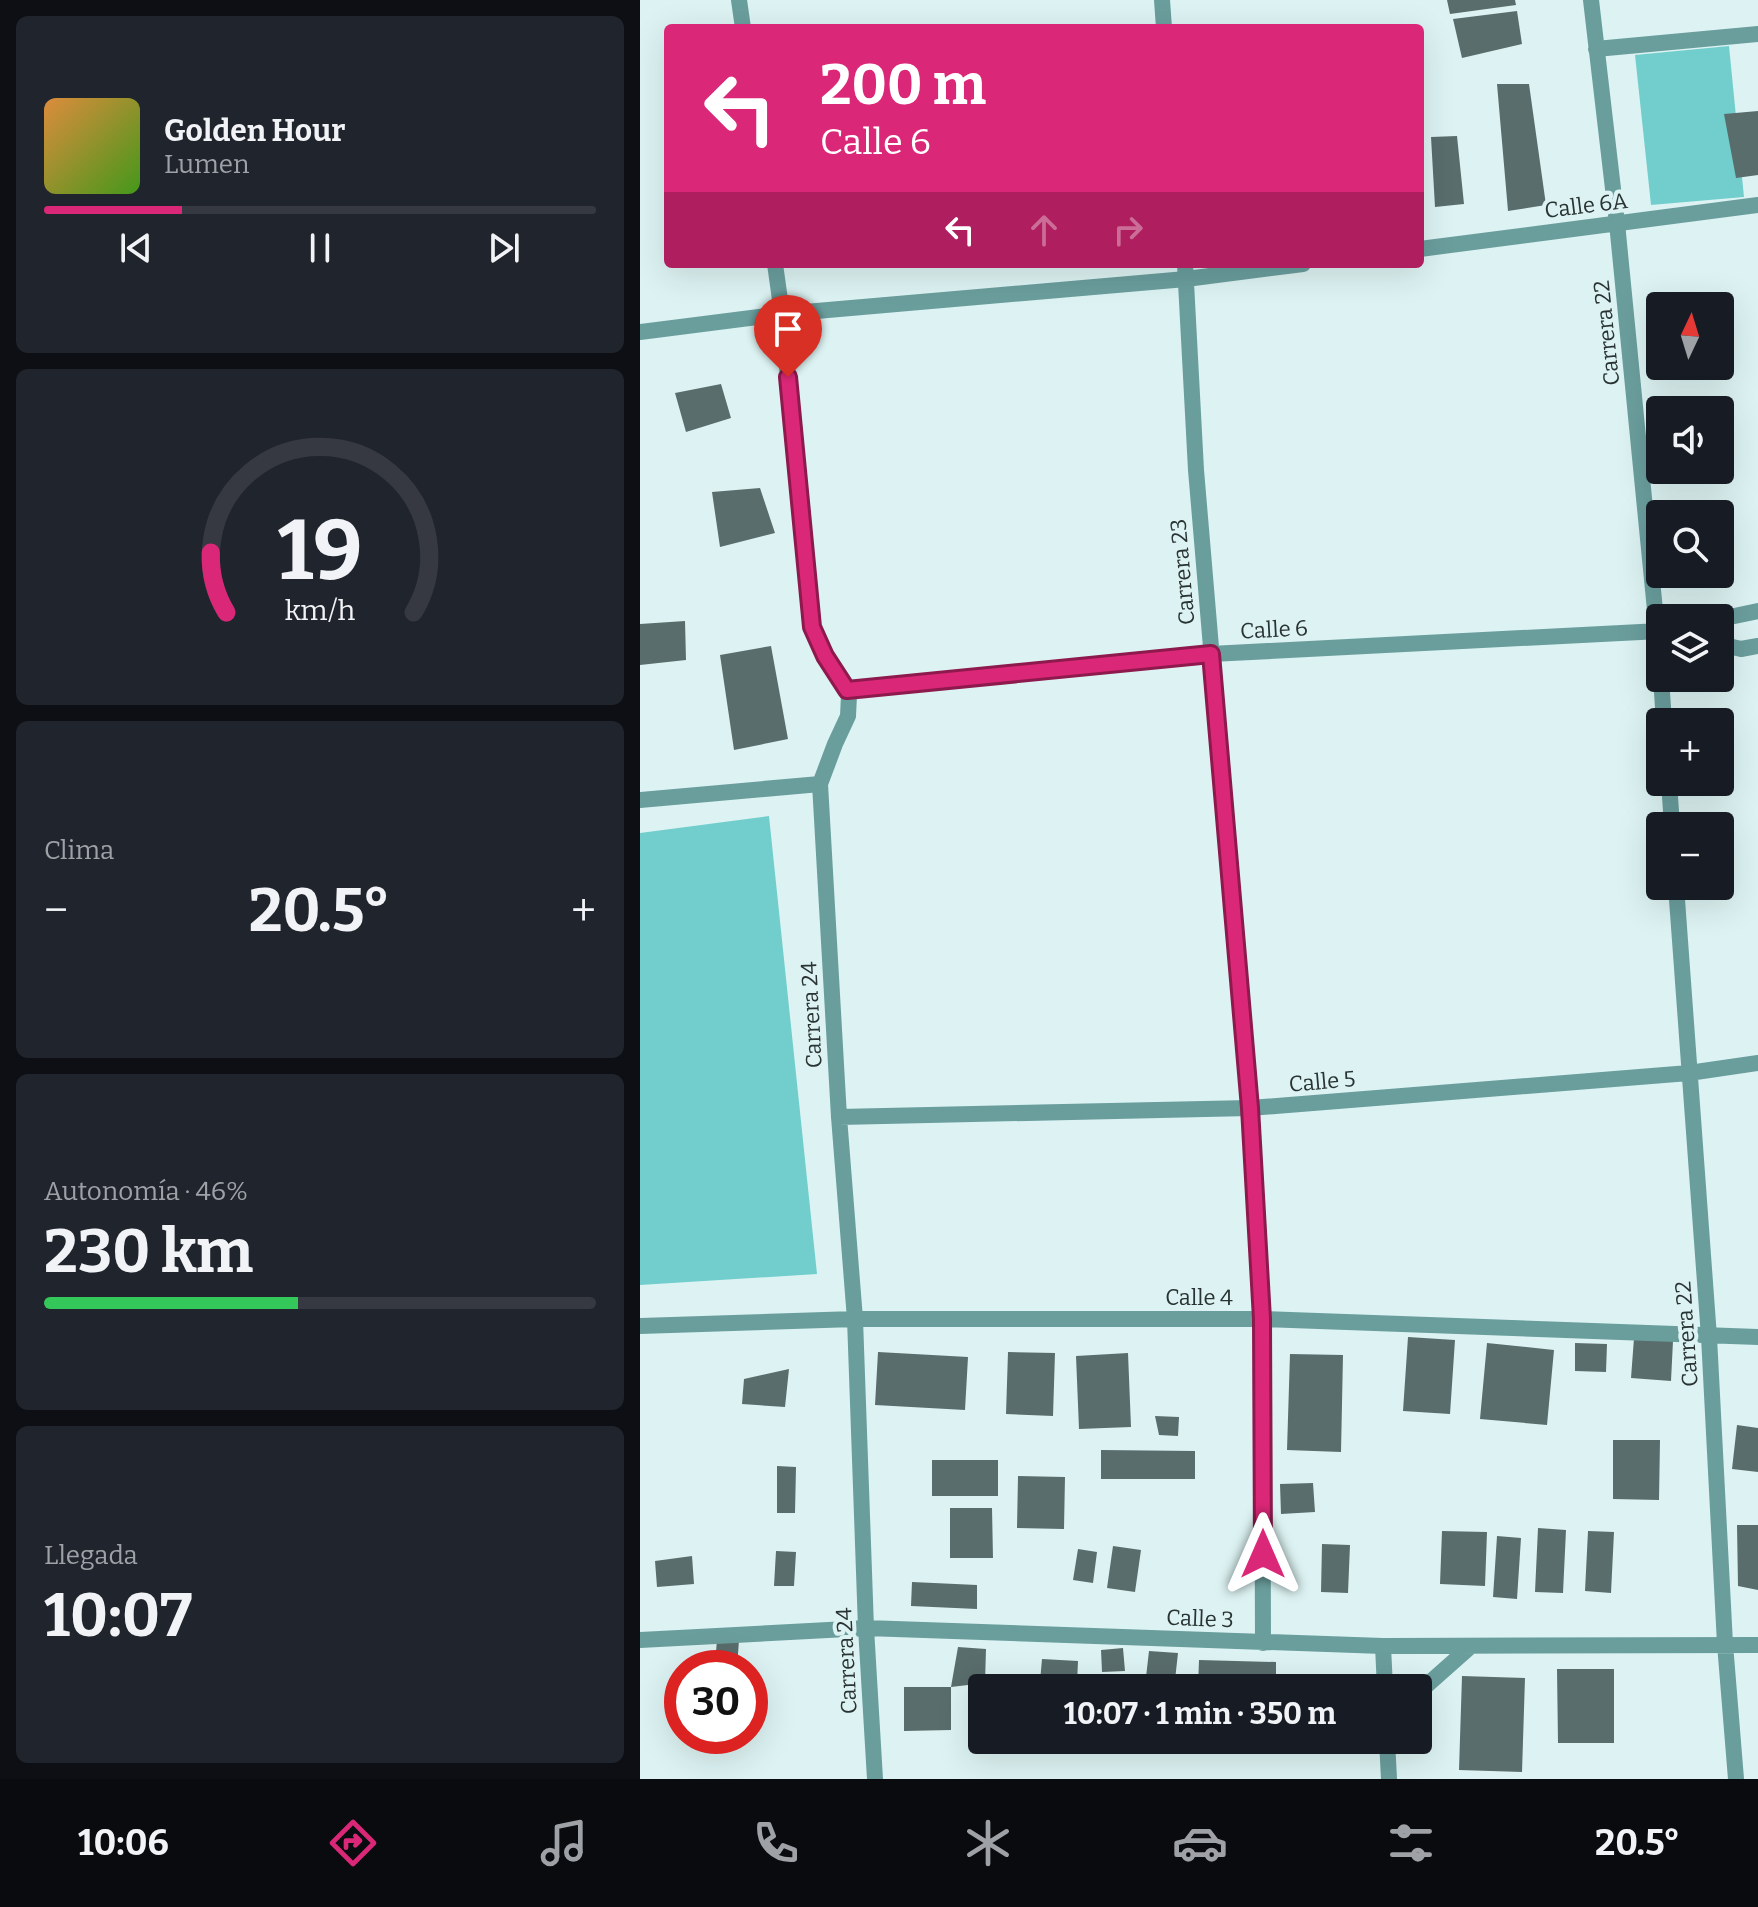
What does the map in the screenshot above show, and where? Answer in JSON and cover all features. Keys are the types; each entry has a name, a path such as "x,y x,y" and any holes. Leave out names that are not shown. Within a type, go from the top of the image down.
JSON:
{"street":[{"path":"739,0 742,24"},
{"path":"1162,0 1164,24"},
{"name":"Carrera 22","path":"1591,0 1656,604"},
{"path":"1596,49 1758,34"},
{"name":"Calle 6A","path":"1424,248 1758,205"},
{"path":"776,268 812,627 825,656 847,690"},
{"path":"640,332 782,314 1244,268"},
{"name":"Carrera 23","path":"1186,272 1196,470 1250,1108 1262,1319 1263,1643"},
{"path":"1734,616 1758,611"},
{"name":"Calle 6","path":"847,690 1211,654 1646,633"},
{"path":"1734,647 1758,646"},
{"name":"Carrera 24","path":"847,690 848,716 820,784 839,1117 855,1319 866,1628 875,1779"},
{"path":"640,800 820,784"},
{"name":"Carrera 22","path":"1677,900 1709,1337 1725,1644 1736,1779"},
{"name":"Calle 5","path":"839,1117 1250,1108 1689,1073 1758,1063"},
{"name":"Calle 4","path":"640,1326 855,1319 1262,1319 1758,1337"},
{"name":"Calle 3","path":"640,1640 866,1628 1383,1646 1758,1645"},
{"path":"1383,1646 1384,1674"},
{"path":"1432,1681 1471,1646"},
{"path":"1388,1754 1389,1779"}],"shaded area":[{"path":"1729,46 1744,197 1651,205 1635,55"},
{"path":"769,816 817,1274 640,1285 640,833"}],"building":[{"path":"1447,0 1515,0 1516,5 1450,14"},
{"path":"1517,11 1522,44 1462,58 1453,19"},
{"path":"1497,84 1529,84 1546,205 1508,211"},
{"path":"1758,111 1758,175 1736,178 1724,114"},
{"path":"1457,136 1464,204 1435,207 1431,137"},
{"path":"721,384 731,418 686,432 675,393"},
{"path":"760,488 775,533 720,547 712,492"},
{"path":"685,621 686,660 640,665 640,624"},
{"path":"771,646 788,739 734,750 720,655"},
{"path":"1408,1337 1455,1340 1450,1414 1403,1411"},
{"path":"1634,1338 1673,1341 1671,1381 1631,1378"},
{"path":"1487,1343 1554,1350 1547,1425 1480,1419"},
{"path":"1575,1343 1607,1344 1606,1372 1575,1371"},
{"path":"878,1352 968,1357 965,1410 875,1405"},
{"path":"1008,1352 1055,1353 1053,1416 1006,1414"},
{"path":"1128,1353 1131,1427 1079,1429 1076,1356"},
{"path":"1290,1354 1343,1355 1341,1452 1287,1450"},
{"path":"789,1369 785,1407 742,1404 744,1379"},
{"path":"1155,1416 1179,1417 1178,1436 1159,1435"},
{"path":"1737,1425 1758,1428 1758,1472 1732,1469"},
{"path":"1613,1440 1660,1440 1659,1500 1613,1499"},
{"path":"1101,1450 1195,1451 1195,1479 1101,1479"},
{"path":"932,1460 998,1460 998,1496 932,1496"},
{"path":"777,1466 796,1467 795,1513 777,1513"},
{"path":"1018,1476 1065,1477 1064,1529 1017,1528"},
{"path":"1313,1483 1315,1512 1281,1514 1280,1484"},
{"path":"950,1508 992,1508 993,1558 950,1558"},
{"path":"1737,1525 1758,1525 1758,1590 1738,1586"},
{"path":"1538,1528 1566,1530 1563,1593 1535,1592"},
{"path":"1442,1531 1487,1532 1485,1586 1440,1584"},
{"path":"1588,1531 1614,1532 1611,1593 1585,1591"},
{"path":"1497,1536 1521,1538 1517,1599 1493,1597"},
{"path":"1322,1544 1350,1545 1348,1593 1321,1592"},
{"path":"1113,1546 1141,1550 1135,1592 1107,1588"},
{"path":"1078,1549 1097,1552 1093,1583 1073,1580"},
{"path":"776,1551 796,1552 794,1586 774,1586"},
{"path":"692,1556 694,1584 657,1587 655,1561"},
{"path":"912,1582 977,1585 977,1609 911,1606"},
{"path":"717,1638 739,1640 738,1650 716,1650"},
{"path":"958,1647 986,1649 985,1674 968,1674 968,1685 951,1687"},
{"path":"1123,1648 1125,1671 1102,1672 1101,1650"},
{"path":"1149,1651 1178,1653 1176,1674 1146,1674"},
{"path":"1042,1659 1078,1661 1077,1674 1041,1674"},
{"path":"1199,1660 1276,1662 1276,1674 1198,1674"},
{"path":"1557,1669 1614,1669 1614,1743 1558,1743"},
{"path":"1462,1676 1525,1678 1522,1772 1459,1770"},
{"path":"904,1687 951,1687 951,1730 904,1731"}],"route":[{"path":"788,377 812,627 825,656 847,690 1211,654 1250,1108 1262,1319 1263,1554"}]}
